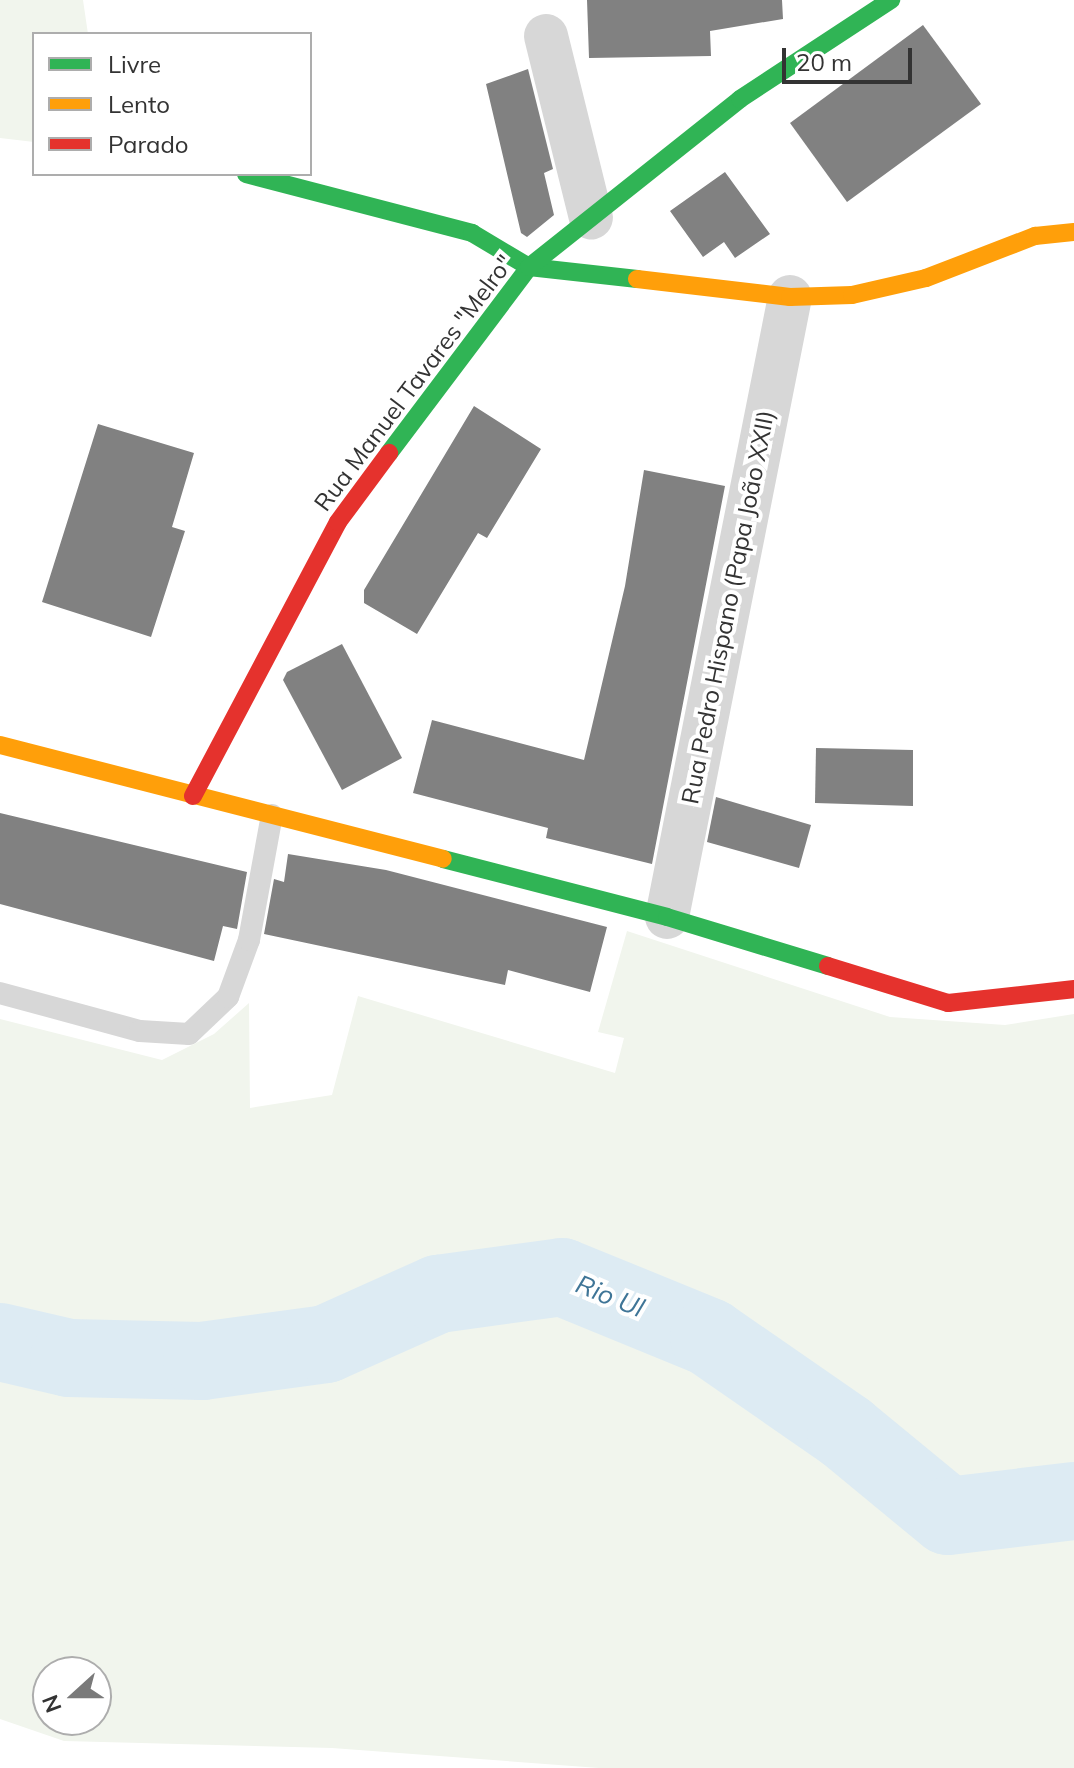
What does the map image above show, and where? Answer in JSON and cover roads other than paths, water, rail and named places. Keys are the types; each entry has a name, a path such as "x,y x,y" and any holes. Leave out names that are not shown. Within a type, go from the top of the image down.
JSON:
{"street":[{"name":"Rua Manuel Tavares \"Melro\"","path":"193,796 338,522 529,267 740,99 891,0"},
{"path":"546,36 591,218"},
{"path":"254,176 472,233 529,267 790,297 852,295 926,278 1035,236 1074,232"},
{"name":"Rua Pedro Hispano (Papa João XXII)","path":"667,917 790,297"},
{"path":"0,745 667,917 948,1003 1074,989"}],"lane":[{"path":"0,993 140,1031 189,1034 228,997 249,940 272,815"}],"waterway":[{"name":"Rio Ul","path":"0,1342 69,1358 202,1361 326,1344 438,1294 562,1277 709,1337 846,1432 948,1516 1074,1501"}]}
